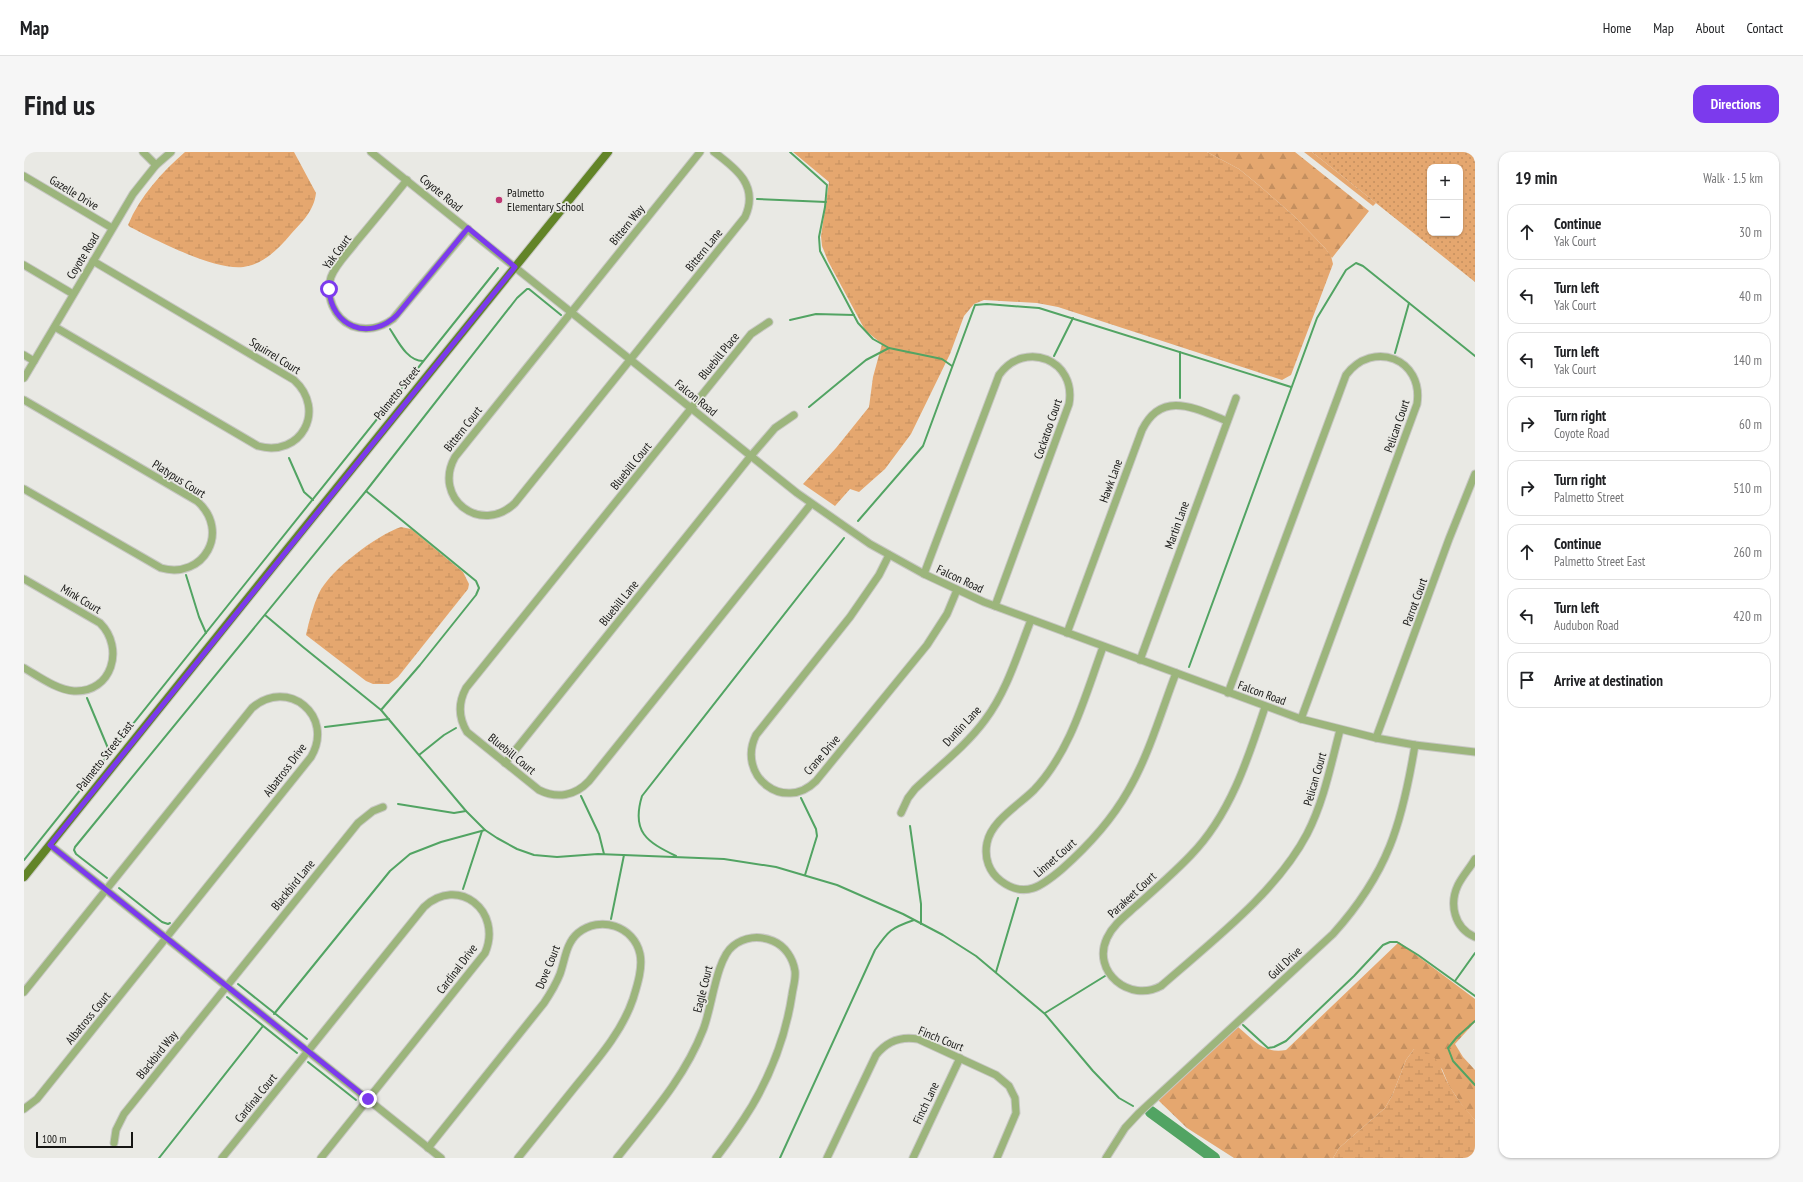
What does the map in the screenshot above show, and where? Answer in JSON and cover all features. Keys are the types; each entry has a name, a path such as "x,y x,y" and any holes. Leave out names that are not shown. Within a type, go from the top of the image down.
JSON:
{"main road":[{"name":"Palmetto Street","path":"205,650 608,152"},
{"name":"Palmetto Street East","path":"24,877 205,650"}],"street":[{"path":"143,152 156,165"},
{"name":"Coyote Road","path":"24,378 133,194 156,165 171,152"},
{"name":"Coyote Road","path":"371,152 515,267"},
{"name":"Bittern Way","path":"570,311 700,152"},
{"name":"Bittern Lane","path":"631,360 747,213 749,198 746,183 734,168 714,152"},
{"name":"Gazelle Drive","path":"24,176 112,228"},
{"name":"Yak Court","path":"407,180 345,256 332,276 329,289 331,302 336,313 346,323 367,329 378,327 393,319 468,228"},
{"name":"Squirrel Court","path":"55,327 258,446 269,448 281,447 297,439 304,430 308,418 309,406 305,394 294,380 93,261"},
{"path":"24,265 73,294"},
{"name":"Falcon Road","path":"515,267 750,457 811,504 857,536 924,574 957,590 1031,620 1301,719 1376,738 1415,745 1475,752"},
{"name":"Bittern Court","path":"570,311 452,462 449,473 449,485 453,496 465,510 480,516 491,516 502,513 511,507 631,360"},
{"name":"Bluebill Place","path":"691,408 751,334 769,322"},
{"path":"24,355 34,361"},
{"name":"Pelican Court","path":"1228,693 1346,376 1356,364 1366,359 1378,356 1390,357 1405,366 1413,375 1417,386 1417,404 1301,719"},
{"name":"Cockatoo Court","path":"924,574 999,375 1006,366 1022,358 1038,357 1049,360 1062,371 1068,381 1070,393 1069,404 995,606"},
{"name":"Martin Lane","path":"1140,660 1236,398"},
{"name":"Platypus Court","path":"24,400 197,501 206,510 211,521 213,533 211,544 201,560 191,566 173,570 161,568 24,489"},
{"name":"Hawk Lane","path":"1067,633 1142,430 1148,420 1162,409 1179,405 1190,407 1227,422"},
{"name":"Bluebill Court","path":"691,408 463,693 460,710 464,727 471,736 539,790 549,794 566,795 585,785 811,504"},
{"name":"Bluebill Lane","path":"505,763 750,457 775,428 794,415"},
{"name":"Parrot Court","path":"1376,738 1475,474"},
{"name":"Crane Drive","path":"889,555 879,575 850,617 756,735 750,753 752,765 757,777 771,789 781,792 794,793 810,786 816,780 927,645 947,614 957,590"},
{"name":"Mink Court","path":"24,579 100,623 108,633 114,650 112,663 104,678 91,688 81,691 70,691 60,688 24,668"},
{"name":"Dunlin Lane","path":"901,813 908,798 915,789 975,733 988,715 1002,692 1031,620"},
{"name":"Linnet Court","path":"1103,647 1071,733 1055,764 1031,793 996,825 987,841 986,855 990,868 998,879 1010,887 1028,890 1045,883 1072,860 1103,828 1128,790 1139,770 1176,674"},
{"name":"Albatross Drive","path":"107,889 252,708 267,698 280,696 303,704 311,713 317,727 317,743 311,757 167,938"},
{"name":"Parakeet Court","path":"1265,707 1230,799 1216,824 1188,858 1111,930 1105,942 1103,954 1105,965 1112,978 1123,987 1137,991 1147,991 1161,986 1249,907 1280,875 1308,833"},
{"name":"Pelican Court","path":"1308,833 1320,803 1340,730"},
{"name":"Gull Drive","path":"1106,1158 1125,1128 1139,1113 1333,934 1356,906 1376,875 1392,842 1404,807 1415,745"},
{"name":"Blackbird Lane","path":"227,986 358,823 373,811 383,807"},
{"path":"50,845 107,889 441,1158"},
{"path":"1475,858 1455,892 1454,908 1460,924 1465,931 1475,937"},
{"path":"24,992 107,889"},
{"name":"Cardinal Drive","path":"308,1051 428,903 439,897 451,895 464,897 474,902 482,911 489,926 488,942 485,953 368,1099"},
{"name":"Dove Court","path":"428,1148 544,1003 555,984 568,948 577,934 591,926 599,924 616,926 627,932 633,939 640,954 639,976 633,1000 619,1027 599,1058 518,1158"},
{"name":"Albatross Court","path":"24,1109 37,1099 167,938"},
{"name":"Eagle Court","path":"617,1158 675,1084 689,1061 707,1018 720,964 725,954 732,946 742,940 764,938 780,945 792,959 795,977 791,1001 779,1048 765,1082 738,1128 716,1158"},
{"name":"Blackbird Way","path":"114,1143 116,1130 124,1114 227,986"},
{"name":"Finch Court","path":"828,1158 873,1059 883,1047 897,1040 913,1038 1000,1077 1008,1085 1013,1093 1016,1108 1015,1118 997,1158"},
{"name":"Cardinal Court","path":"222,1158 308,1051"},
{"name":"Finch Lane","path":"913,1158 960,1058"},
{"path":"321,1158 368,1099"}],"green space":[{"path":"185,152 294,152 316,193 313,205 303,220 282,244 272,254 255,264 236,267 221,265 205,261 171,247 128,225 145,194 152,185"},
{"path":"793,152 1207,152 1239,169 1295,217 1325,248 1331,256 1333,264 1291,375 1282,380 1058,307 1037,303 984,300 974,304 964,316 950,354 911,434 885,469 859,492 850,489 835,506 803,484 836,448 869,407 873,377 882,344 865,330 828,261 822,246 821,236 829,182"},
{"path":"1207,152 1295,152 1369,211 1332,258 1325,248 1295,217 1261,187 1239,169"},
{"path":"1304,152 1312,152 1376,203 1373,206"},
{"path":"1312,152 1475,152 1475,282"},
{"path":"401,527 411,529 463,572 469,584 468,589 398,677 389,684 373,684 366,681 306,635 311,614 319,593 333,574 367,545"},
{"path":"1399,942 1475,999 1475,1022 1455,1044 1463,1057 1475,1070 1475,1120 1464,1108 1449,1086 1442,1069 1414,1049 1406,1060 1392,1096 1385,1108 1339,1148 1333,1158 1234,1158 1187,1128 1158,1100 1238,1027 1259,1045 1265,1048 1278,1051 1286,1050"},
{"path":"1414,1049 1422,1050 1434,1057 1453,1091 1475,1120 1475,1158 1333,1158 1339,1148 1385,1108 1392,1096 1406,1060"}],"waterway":[{"path":"790,152 827,185 825,207 819,237 820,251 858,323 873,339 889,348 942,359 952,366"},
{"path":"757,199 826,202"},
{"path":"1189,667 1317,318 1346,270 1356,263 1363,266 1475,356"},
{"path":"24,860 498,268"},
{"path":"107,878 76,854 74,850 75,847 366,491 517,298 529,289 561,315"},
{"path":"1395,353 1409,303"},
{"path":"858,521 923,446 975,305 987,304 1039,308 1291,387"},
{"path":"790,320 816,314 854,315"},
{"path":"1054,356 1073,318"},
{"path":"390,329 404,350 412,358 423,361"},
{"path":"809,407 866,360 889,348"},
{"path":"1180,352 1180,398"},
{"path":"289,458 304,492 313,500"},
{"path":"366,491 476,581 479,588 476,595 420,665 381,710"},
{"path":"676,856 657,846 644,834 640,827 639,808 642,796 844,538"},
{"path":"186,575 199,617 206,633"},
{"path":"265,615 381,710 466,811 485,830 497,838 517,849 534,855 557,857 598,854 724,859 776,867 837,885 903,914 943,935 976,956 1045,1014 1093,1071 1119,1098 1133,1106"},
{"path":"87,698 110,753"},
{"path":"325,727 389,719"},
{"path":"419,755 444,735 456,728"},
{"path":"581,796 599,834 604,854"},
{"path":"801,798 816,829 817,836 805,875"},
{"path":"398,804 454,813 466,811"},
{"path":"910,826 921,904 921,924"},
{"path":"274,1014 390,871 410,854 441,842 485,830"},
{"path":"463,889 482,831"},
{"path":"611,919 624,855"},
{"path":"119,888 162,922 168,924 170,923"},
{"path":"996,972 1018,898"},
{"path":"780,1158 875,950 891,930 914,920"},
{"path":"1243,1025 1268,1048 1274,1047 1286,1041 1354,976 1383,945 1390,942 1397,942 1418,955 1475,996"},
{"path":"1455,981 1475,953"},
{"path":"1045,1013 1105,976"},
{"path":"238,984 307,1039"},
{"path":"227,997 297,1053"},
{"path":"1475,1021 1457,1037 1448,1048 1453,1061 1475,1085"},
{"path":"159,1158 263,1026"},
{"path":"308,1062 356,1100"},
{"path":"1151,1112 1214,1158"}],"place":[{"name":"Palmetto Elementary School","path":"499,200"}],"route":[{"path":"329,289 329,296 333,308 346,323 367,329 388,323 397,315 468,228 515,267 102,778 50,845 368,1099"}]}
